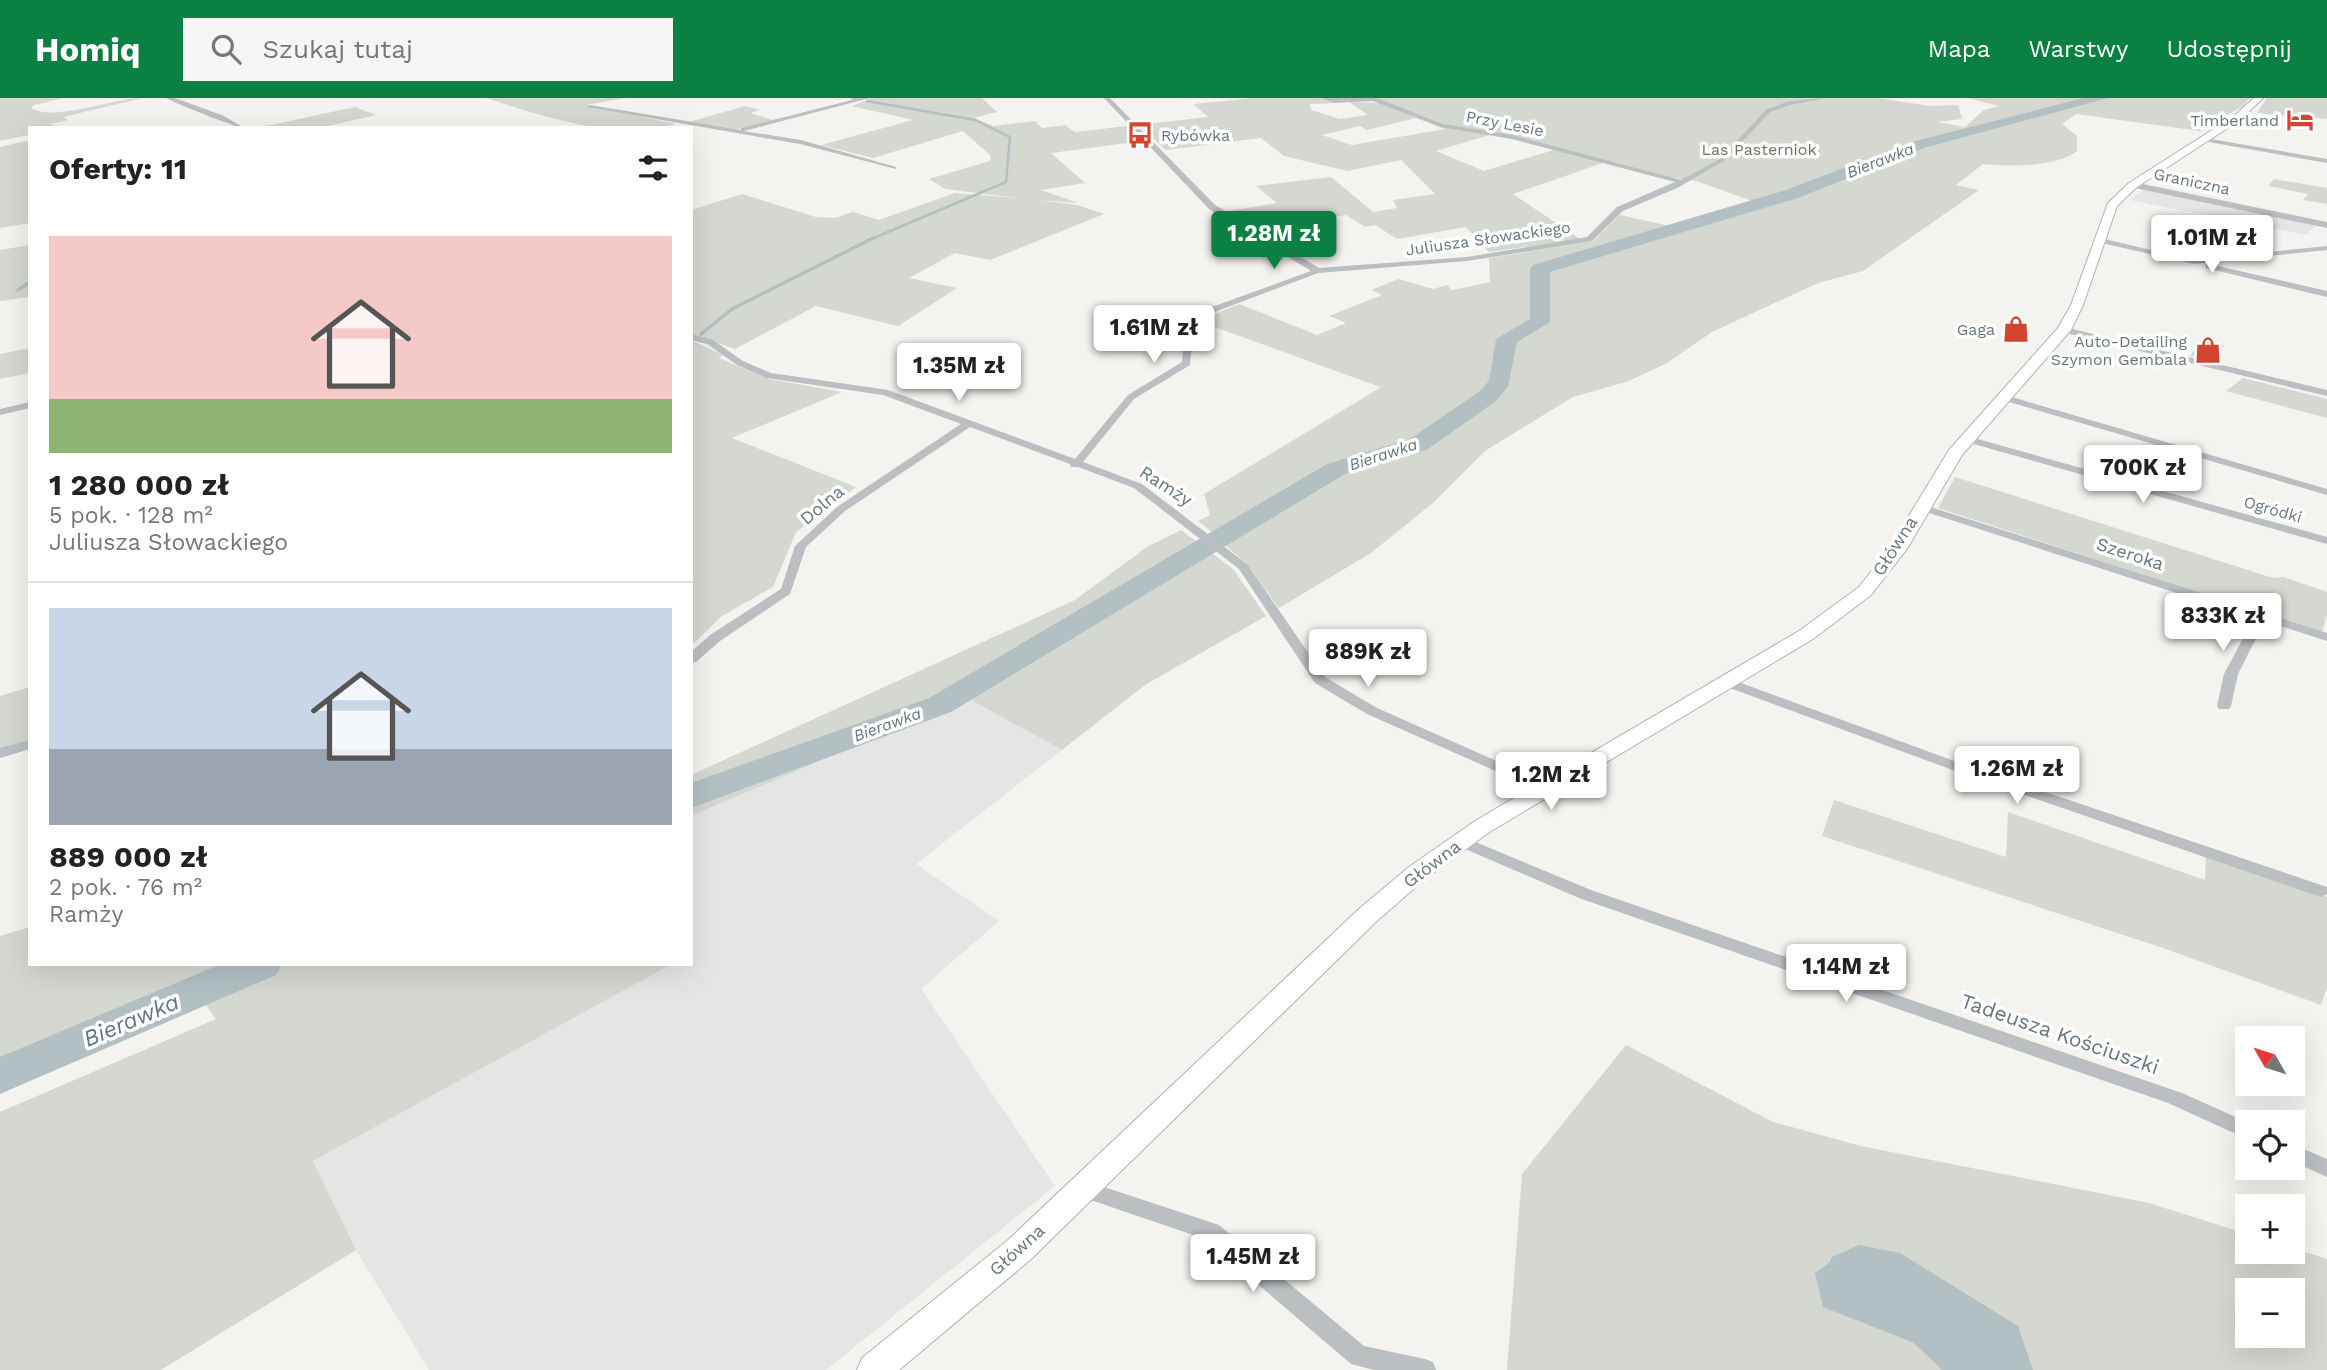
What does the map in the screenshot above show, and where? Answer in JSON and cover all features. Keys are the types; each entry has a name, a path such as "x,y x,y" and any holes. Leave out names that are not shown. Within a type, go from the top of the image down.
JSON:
{"main road":[{"name":"Główna","path":"874,1370 1019,1250 1369,914 1461,841 1806,635 1856,600 1898,549 1955,453 2064,330 2077,305 2112,205 2133,185 2237,118 2259,98"}],"street":[{"path":"169,98 222,117 238,126"},
{"path":"737,131 867,98"},
{"path":"1108,98 1212,207 1317,271"},
{"name":"Przy Lesie","path":"1324,98 1334,101 1374,99 1442,126 1512,136 1682,182"},
{"name":"Juliusza Słowackiego","path":"1075,465 1131,397 1187,363 1189,326 1193,320 1317,271 1467,259 1590,239 1620,209 1682,182 1730,154 1768,111 1789,103 1823,98"},
{"path":"590,107 830,149 894,168"},
{"path":"2205,140 2327,161"},
{"name":"Graniczna","path":"2133,185 2327,225"},
{"path":"2100,240 2327,294"},
{"path":"2194,262 2327,248"},
{"path":"2064,330 2327,393"},
{"name":"Ramży","path":"693,338 710,342 740,363 769,376 885,392 1075,465 1138,486 1242,567 1320,680 1372,711 1548,789"},
{"path":"2005,398 2327,492"},
{"path":"0,412 28,405"},
{"name":"Dolna","path":"693,657 715,638 786,591 801,547 841,509 969,423"},
{"name":"Ogródki","path":"1967,439 2327,541"},
{"name":"Szeroka","path":"1921,507 2327,638"},
{"path":"2224,706 2231,674 2261,616"},
{"path":"1727,682 1976,773 2322,891"},
{"path":"0,753 28,745"},
{"name":"Tadeusza Kościuszki","path":"1461,841 1585,894 2175,1098 2235,1126"},
{"path":"2305,1159 2327,1168"},
{"path":"1083,1189 1212,1232 1359,1356 1425,1370"}],"shaded area":[{"path":"2144,190 2315,224 2307,235 2130,200"},
{"path":"967,698 1062,750 916,864 999,921 921,989 1055,1186 826,1370 429,1370 356,1250 313,1161 668,966 693,966 693,815"},
{"path":"1859,1245 1900,1253 2018,1326 2033,1370 1942,1370 1914,1343 1823,1307 1815,1273 1829,1263 1832,1257"}],"green space":[{"path":"0,98 63,98 31,108 41,112 54,112 143,98 63,117 68,120 50,124 54,126 28,126 28,135 0,141"},
{"path":"486,98 625,98 586,105 676,124 588,126"},
{"path":"872,98 982,98 997,112 974,118 993,126 1035,121 1042,128 1065,125 1075,132 1127,126 1143,141 1051,153 1085,183 1041,190 1078,203 1040,200 1077,205 1104,214 990,260 955,253 909,278 957,288 898,326 816,306 735,349 693,335 693,209 742,194 816,217 835,218 853,212 879,220 955,193 1018,198 945,189 929,179 990,161 990,155 963,131 873,158 821,145 913,120 852,106"},
{"path":"1254,98 1320,98 1335,103 1310,104 1311,110 1340,119 1368,115 1349,102 1380,103 1416,118 1367,130 1360,126 1322,135 1352,145 1445,129 1437,126 1493,134 1436,151 1484,171 1557,149 1606,162 1513,194 1580,239 1489,252 1466,227 1397,239 1375,225 1365,227 1346,215 1251,229 1223,212 1277,203 1256,186 1331,177 1373,212 1397,208 1393,200 1435,194 1401,160 1347,171 1284,156 1261,138 1166,150 1138,125 1208,117 1193,104"},
{"name":"Las Pasterniok","path":"1375,98 1877,98 1930,106 1958,105 1962,119 1937,122 1965,127 1984,110 1999,106 1967,98 2250,98 2243,106 2200,131 2076,114 2062,124 2077,136 2077,151 2069,156 2032,165 1983,164 1956,185 1979,190 1863,271 1818,283 1712,332 1667,363 1629,381 1573,397 1485,451 1433,503 1371,553 1279,608 1245,562 1219,540 1338,470 1425,442 1491,397 1501,385 1503,374 1485,393 1415,441 1334,467 1219,538 1198,521 1210,515 1204,494 1388,383 1380,387 1198,321 1239,304 1317,335 1346,323 1329,316 1382,295 1371,290 1398,279 1433,289 1447,285 1452,290 1490,282 1489,258 1593,241 1620,215 1674,227 1536,268 1532,293 1548,288 1546,270 1853,174 1837,175 1758,203 1696,181 1665,177 1512,136 1449,126"},
{"path":"2267,98 2327,98 2327,119 2257,113"},
{"path":"745,106 760,110 750,113 773,120 737,129 689,122"},
{"path":"355,107 376,115 328,126 266,126"},
{"path":"28,140 28,223 0,228 0,147"},
{"path":"2274,179 2327,188 2327,204 2303,200 2308,194 2268,186"},
{"path":"28,245 28,297 0,301 0,250"},
{"path":"693,341 723,355 719,358 769,379 842,392 732,438 856,487 796,532 773,587 722,616 693,644"},
{"path":"28,348 28,373 0,379 0,354"},
{"path":"2243,378 2327,399 2327,418 2226,391"},
{"path":"1955,477 2273,578 2283,577 2327,592 2327,614 2322,633 1938,508"},
{"path":"1181,530 1233,569 1266,616 1145,685 1062,750 967,698 693,815 693,774 1075,600 1147,547"},
{"path":"28,688 28,742 0,750 0,696"},
{"path":"1834,800 2006,857 2008,812 2205,880 2206,855 2327,897 2327,987 2321,1005 2160,947 1822,836"},
{"path":"28,928 28,966 668,966 313,1161 356,1250 161,1370 0,1370 0,1112 216,1019 203,1001 0,1088 0,936"},
{"path":"1626,1045 1773,1122 1861,1146 2149,1203 2235,1230 2235,1264 2305,1264 2305,1252 2327,1259 2327,1370 1507,1370 1522,1174"}],"building":[{"name":"Auto-Detailing Szymon Gembala","path":"2202,342 2222,346 2213,360 2192,355"}],"waterway":[{"path":"852,98 857,99"},
{"name":"Bierawka","path":"693,795 940,705 1336,469 1419,444 1488,396 1500,382 1507,339 1540,322 1540,269 1792,194 1918,145 2101,98"},
{"path":"867,101 975,120 1010,137 1006,182 869,240"},
{"path":"869,240 873,238"},
{"path":"701,334 732,309 869,240"},
{"path":"18,290 28,283"},
{"name":"Bierawka","path":"0,1076 257,966"}],"place":[{"name":"Timberland","path":"2300,120"},
{"name":"Rybówka","path":"1140,135"},
{"name":"Gaga","path":"2016,329"},
{"name":"Auto-Detailing Szymon Gembala","path":"2208,350"}]}
